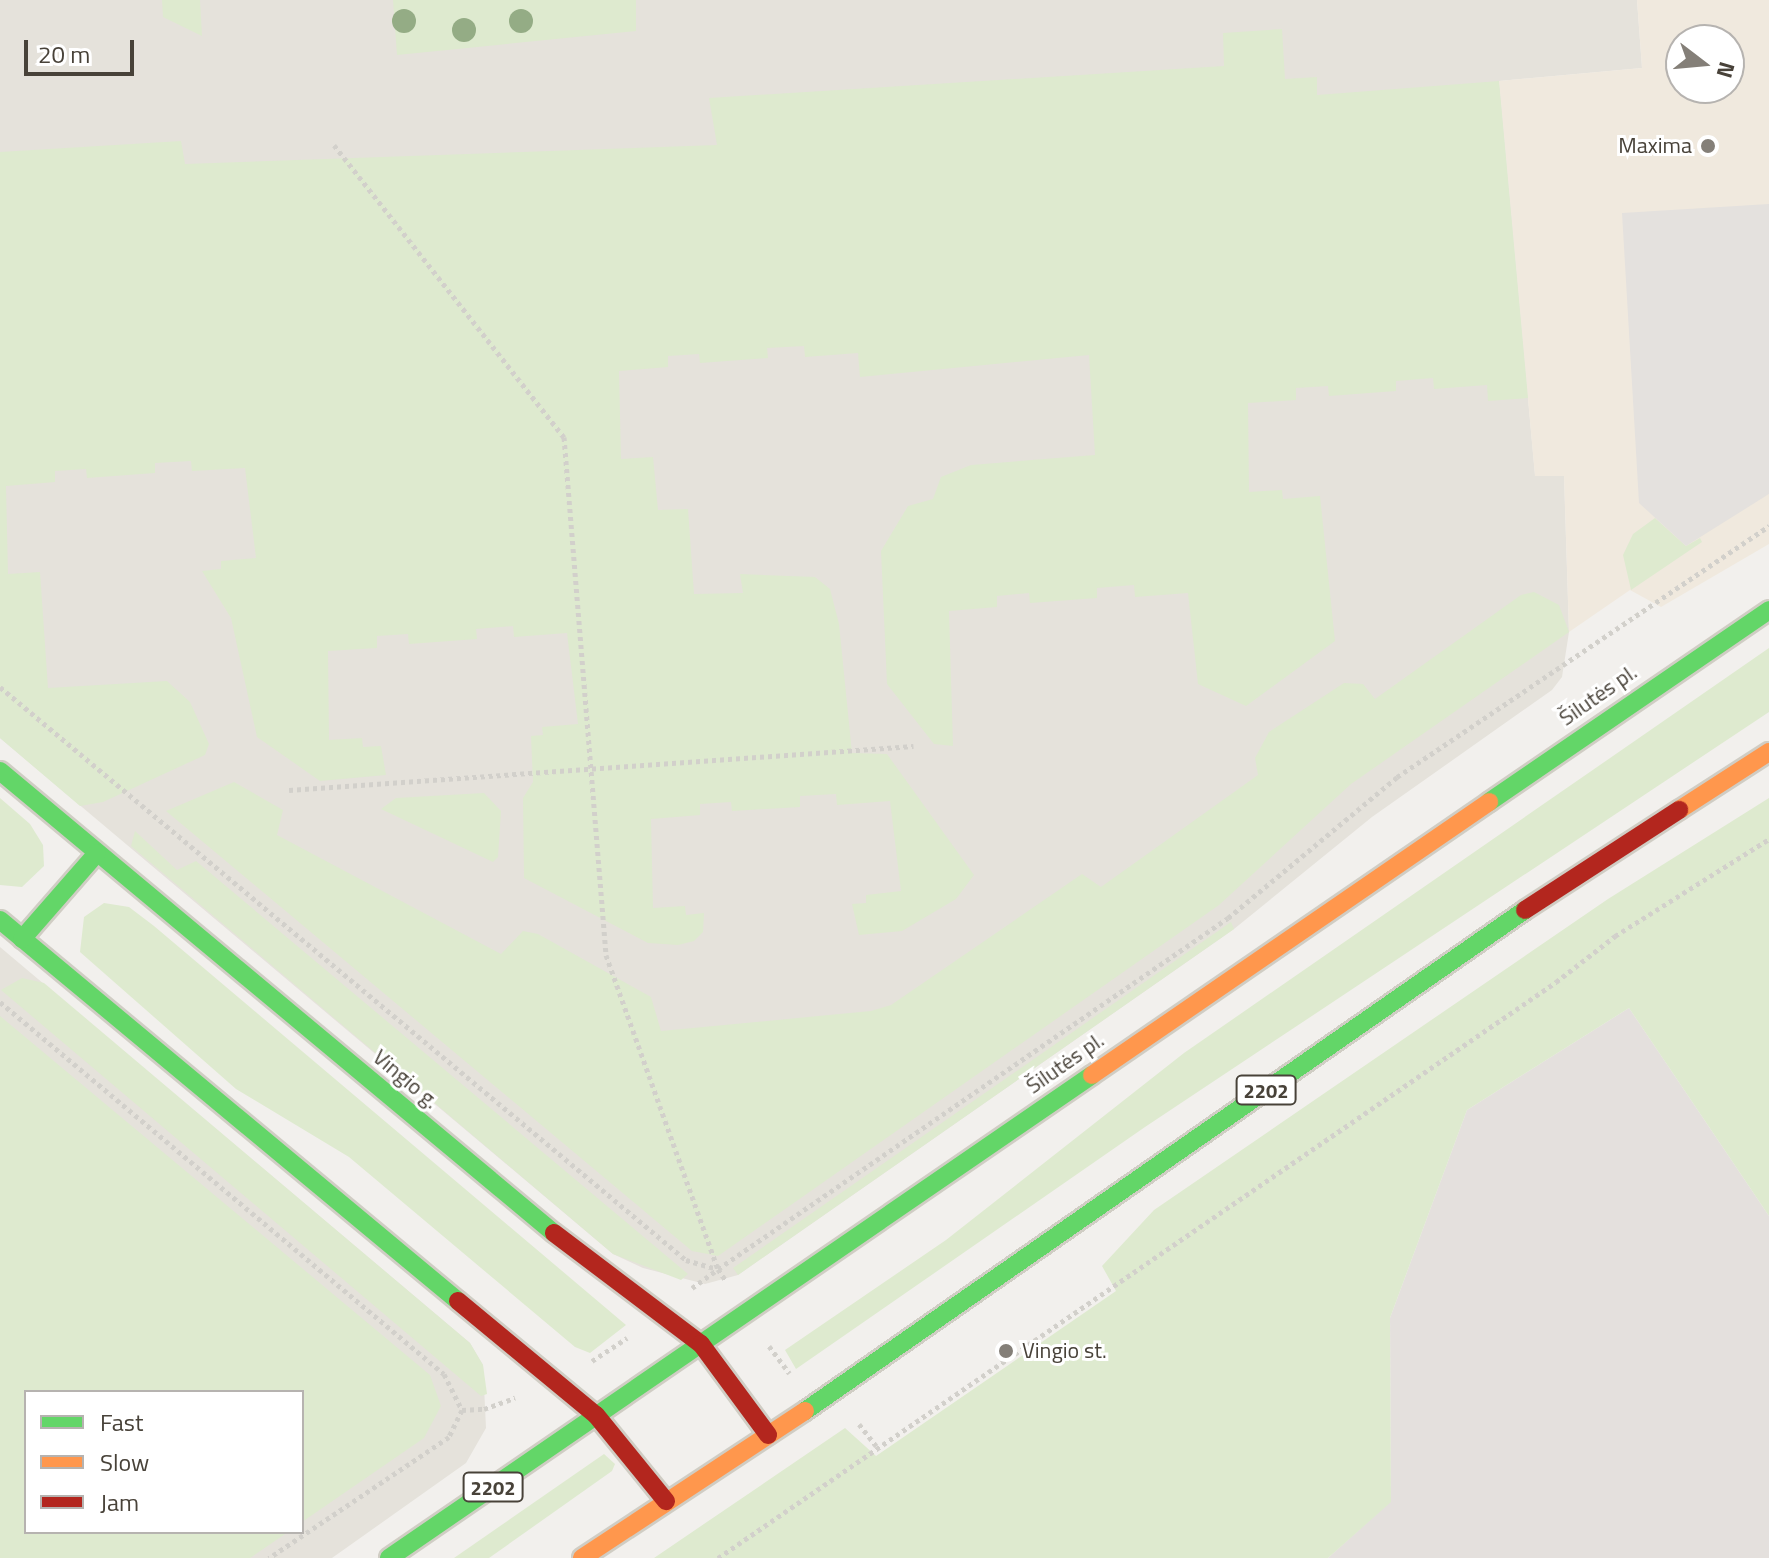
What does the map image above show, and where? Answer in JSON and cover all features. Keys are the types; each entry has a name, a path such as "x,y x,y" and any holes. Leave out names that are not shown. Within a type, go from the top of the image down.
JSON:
{"main road":[{"name":"Šilutės pl.","path":"389,1558 1769,610"},
{"name":"2202","path":"582,1558 768,1435 1511,919 1769,752"},
{"name":"Vingio g.","path":"0,771 566,1243 701,1344 768,1435"},
{"path":"22,939 97,853"},
{"path":"0,920 596,1415 666,1501"}],"path":[{"path":"334,145 564,437 606,955 718,1269"},
{"path":"718,1269 1228,918 1397,777 1769,526"},
{"path":"0,687 686,1260 718,1269"},
{"path":"289,790 913,746"},
{"path":"718,1558 1556,982 1615,936 1769,839"},
{"path":"0,1002 444,1374 462,1410 449,1437 269,1558"}],"shaded area":[{"path":"0,0 1637,0 1642,68 1499,81 1535,475 1564,475 1569,632 1562,677 1552,690 1372,817 1234,929 738,1275 705,1284 643,1268 613,1254 0,738"},
{"path":"1637,0 1769,0 1769,544 1661,607 1630,590 1569,632 1564,476 1535,476 1499,81 1642,68"},
{"path":"1769,204 1769,494 1686,546 1639,503 1622,213"},
{"path":"0,947 470,1343 483,1365 486,1428 466,1463 332,1558 0,1558"},
{"path":"1629,1008 1769,1216 1769,1558 1328,1558 1391,1501 1390,1318 1467,1110"}],"green space":[{"path":"162,0 200,0 202,36 163,17"},
{"path":"393,0 636,0 636,31 397,55"},
{"path":"1282,29 1285,79 1317,77 1317,95 1499,81 1528,398 1488,401 1487,385 1434,389 1433,378 1396,381 1396,391 1329,396 1328,386 1296,388 1296,400 1248,403 1249,492 1282,490 1283,499 1320,496 1335,641 1246,706 1198,684 1188,593 1135,597 1134,585 1097,588 1097,598 1030,603 1029,593 997,596 997,607 949,611 953,746 934,744 887,684 881,551 908,506 933,499 941,477 971,465 1095,455 1089,355 860,377 858,353 805,357 804,346 767,348 768,358 700,363 699,354 668,356 668,367 619,371 621,459 653,457 658,510 688,509 694,594 743,593 740,574 815,577 830,589 839,624 852,753 887,754 974,875 956,899 902,931 859,935 852,904 866,903 866,895 901,891 890,801 837,805 836,794 800,796 800,807 732,811 731,802 700,804 700,815 651,819 653,908 685,906 686,915 704,913 703,932 694,941 678,945 648,943 524,878 523,798 533,782 531,736 543,735 542,727 578,724 567,633 514,637 513,626 476,629 477,639 409,644 408,634 377,636 377,648 328,651 329,740 362,738 363,747 381,746 386,775 320,781 257,737 231,618 202,571 221,569 221,561 256,558 245,468 192,471 191,461 155,463 155,473 87,478 86,469 55,471 55,482 6,486 8,574 40,572 48,688 167,681 190,702 209,744 205,755 103,802 80,806 0,738 0,152 181,141 185,164 717,145 709,98 1224,66 1223,33"},
{"path":"1655,518 1686,546 1700,538 1702,542 1631,590 1623,555 1633,534"},
{"path":"1534,592 1559,605 1569,632 1351,784 1219,905 718,1256 692,1251 166,811 234,782 283,810 277,835 501,954 523,931 538,934 651,997 661,1031 871,1011 891,1005 1082,874 1101,887 1258,775 1255,758 1269,732 1344,683 1363,684 1375,699 1521,595"},
{"path":"1769,648 1769,712 1145,1127 796,1369 785,1350 946,1240 1184,1053"},
{"path":"484,793 501,811 498,857 493,862 381,809 396,798"},
{"path":"0,798 30,824 43,845 44,866 22,887 0,885"},
{"path":"1769,798 1769,1216 1629,1008 1467,1110 1390,1318 1391,1502 1328,1558 654,1558 845,1428 876,1456 1116,1291 1102,1266 1154,1210 1608,899"},
{"path":"135,831 177,870 196,861 688,1274 681,1280 613,1254 131,846"},
{"path":"104,903 129,907 154,926 626,1325 590,1353 575,1347 349,1157 236,1089 80,952 84,917"},
{"path":"1231,922 1234,929 738,1275 733,1268"},
{"path":"22,978 44,983 470,1343 483,1365 487,1394 481,1396 1,990"},
{"path":"0,1016 430,1375 441,1406 424,1438 304,1521 304,1390 24,1390 24,1534 285,1534 250,1558 0,1558"},
{"path":"604,1454 615,1464 612,1471 489,1558 454,1558"}],"traffic: fast":[{"path":"1489,802 1769,610"},
{"path":"0,771 554,1233"},
{"path":"22,939 97,853"},
{"path":"805,1411 1525,910"},
{"path":"0,920 458,1301"},
{"path":"389,1558 1092,1075"}],"traffic: slow":[{"path":"1679,810 1769,752"},
{"path":"1092,1075 1489,802"},
{"path":"582,1558 805,1411"}],"traffic: jam":[{"path":"1525,910 1679,810"},
{"path":"554,1233 701,1344 768,1435"},
{"path":"458,1301 596,1415 666,1501"}],"place":[{"name":"Maxima","path":"1708,146"},
{"name":"Vingio st.","path":"1006,1351"}]}
